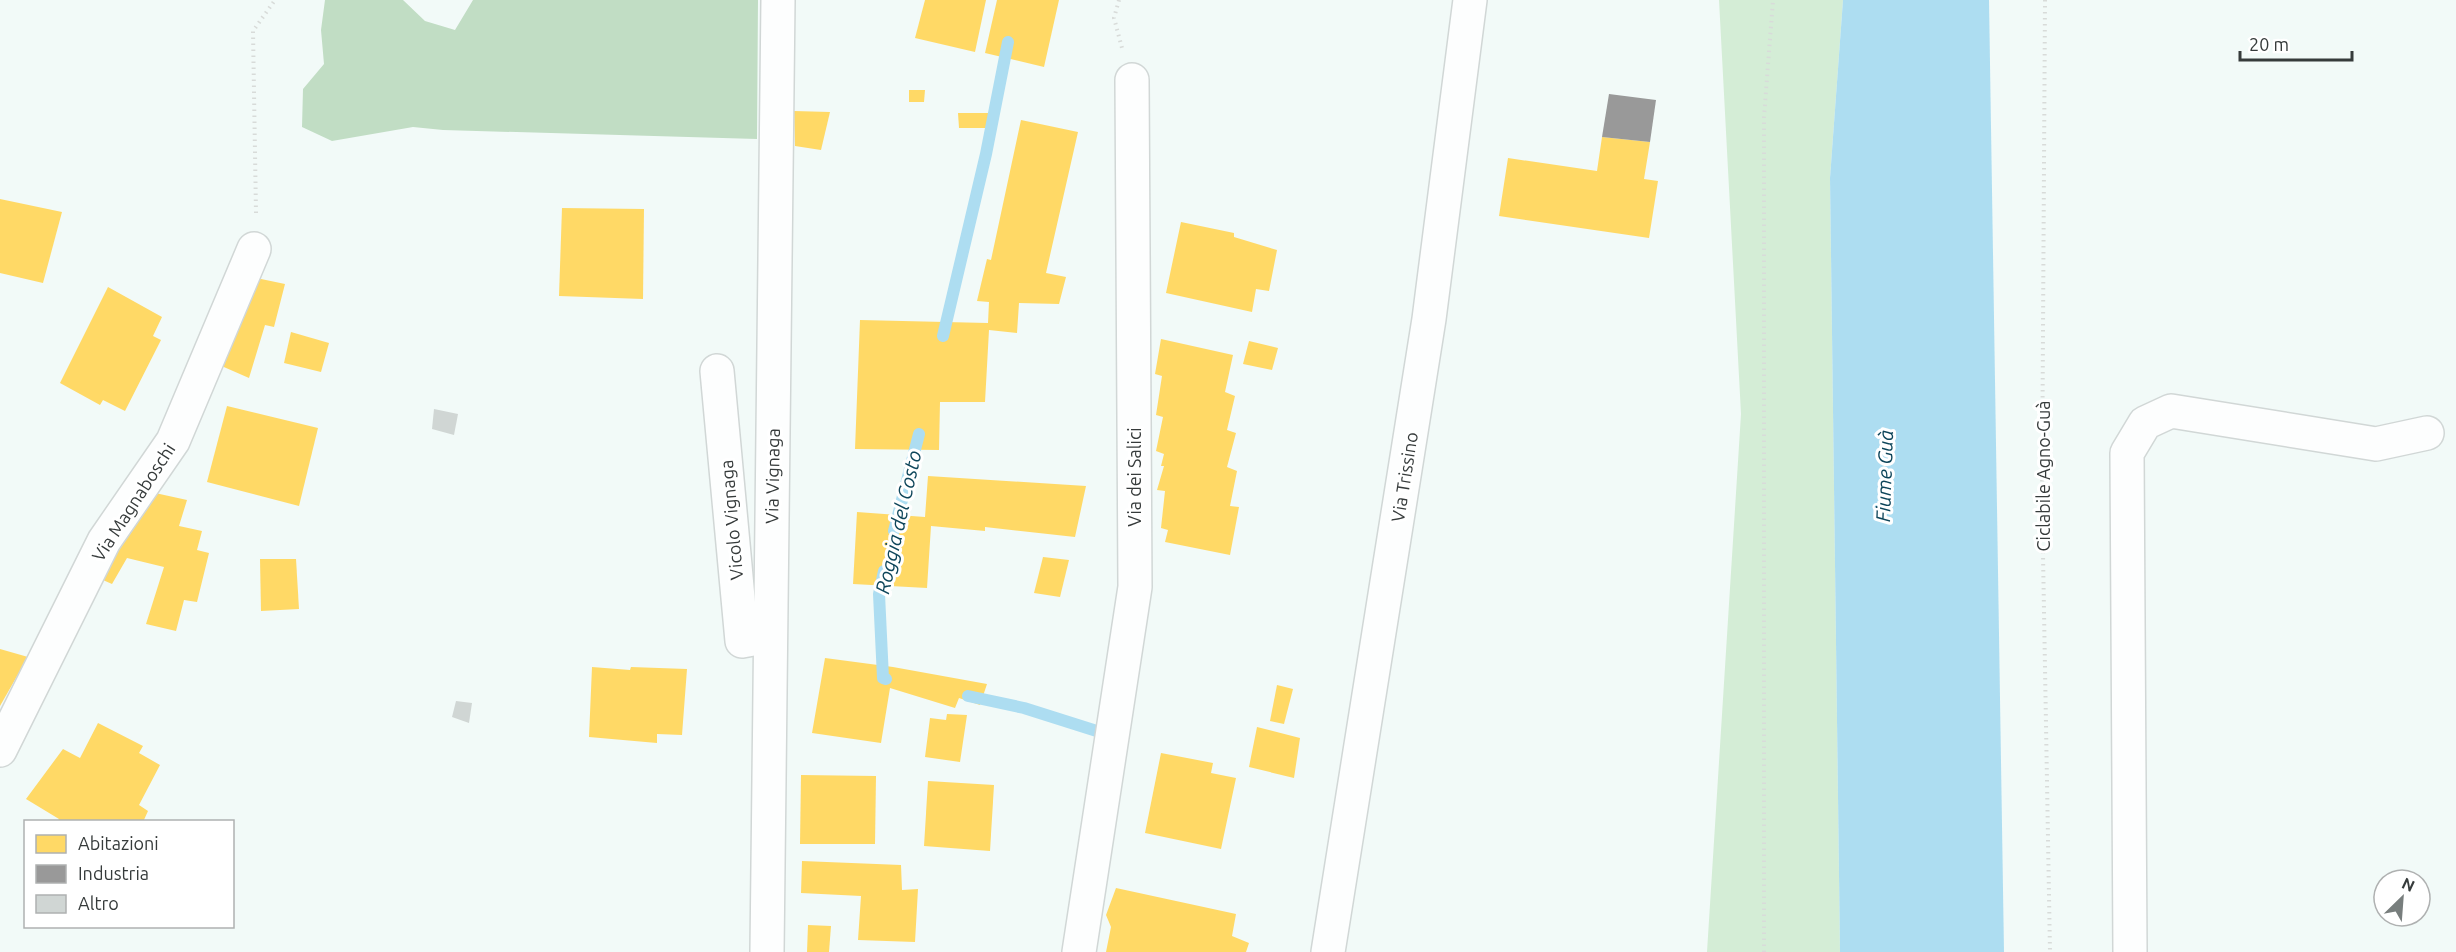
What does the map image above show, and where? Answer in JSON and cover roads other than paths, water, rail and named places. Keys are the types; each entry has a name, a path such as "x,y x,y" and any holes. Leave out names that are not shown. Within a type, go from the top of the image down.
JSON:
{"street":[{"name":"Via Vignaga","path":"767,952 778,0"},
{"name":"Via Trissino","path":"1328,952 1429,319 1470,0"},
{"name":"Via dei Salici","path":"1079,952 1135,587 1131,80"},
{"name":"Via Magnaboschi","path":"0,750 104,541 173,441 254,249"},
{"name":"Vicolo Vignaga","path":"717,371 742,641 770,636"},
{"path":"2130,952 2127,453 2145,423 2171,411 2376,444 2427,433"}],"water":[{"name":"Fiume Guà","path":"1843,0 1989,0 2004,952 1840,952 1830,178"}],"waterway":[{"name":"Roggia del Costo","path":"943,336 986,154 1008,42"},
{"name":"Roggia del Costo","path":"894,531 919,434"},
{"name":"Roggia del Costo","path":"884,571 879,594 883,678 886,679"},
{"name":"Roggia del Costo","path":"968,696 1024,708 1103,733 1102,740"}]}
